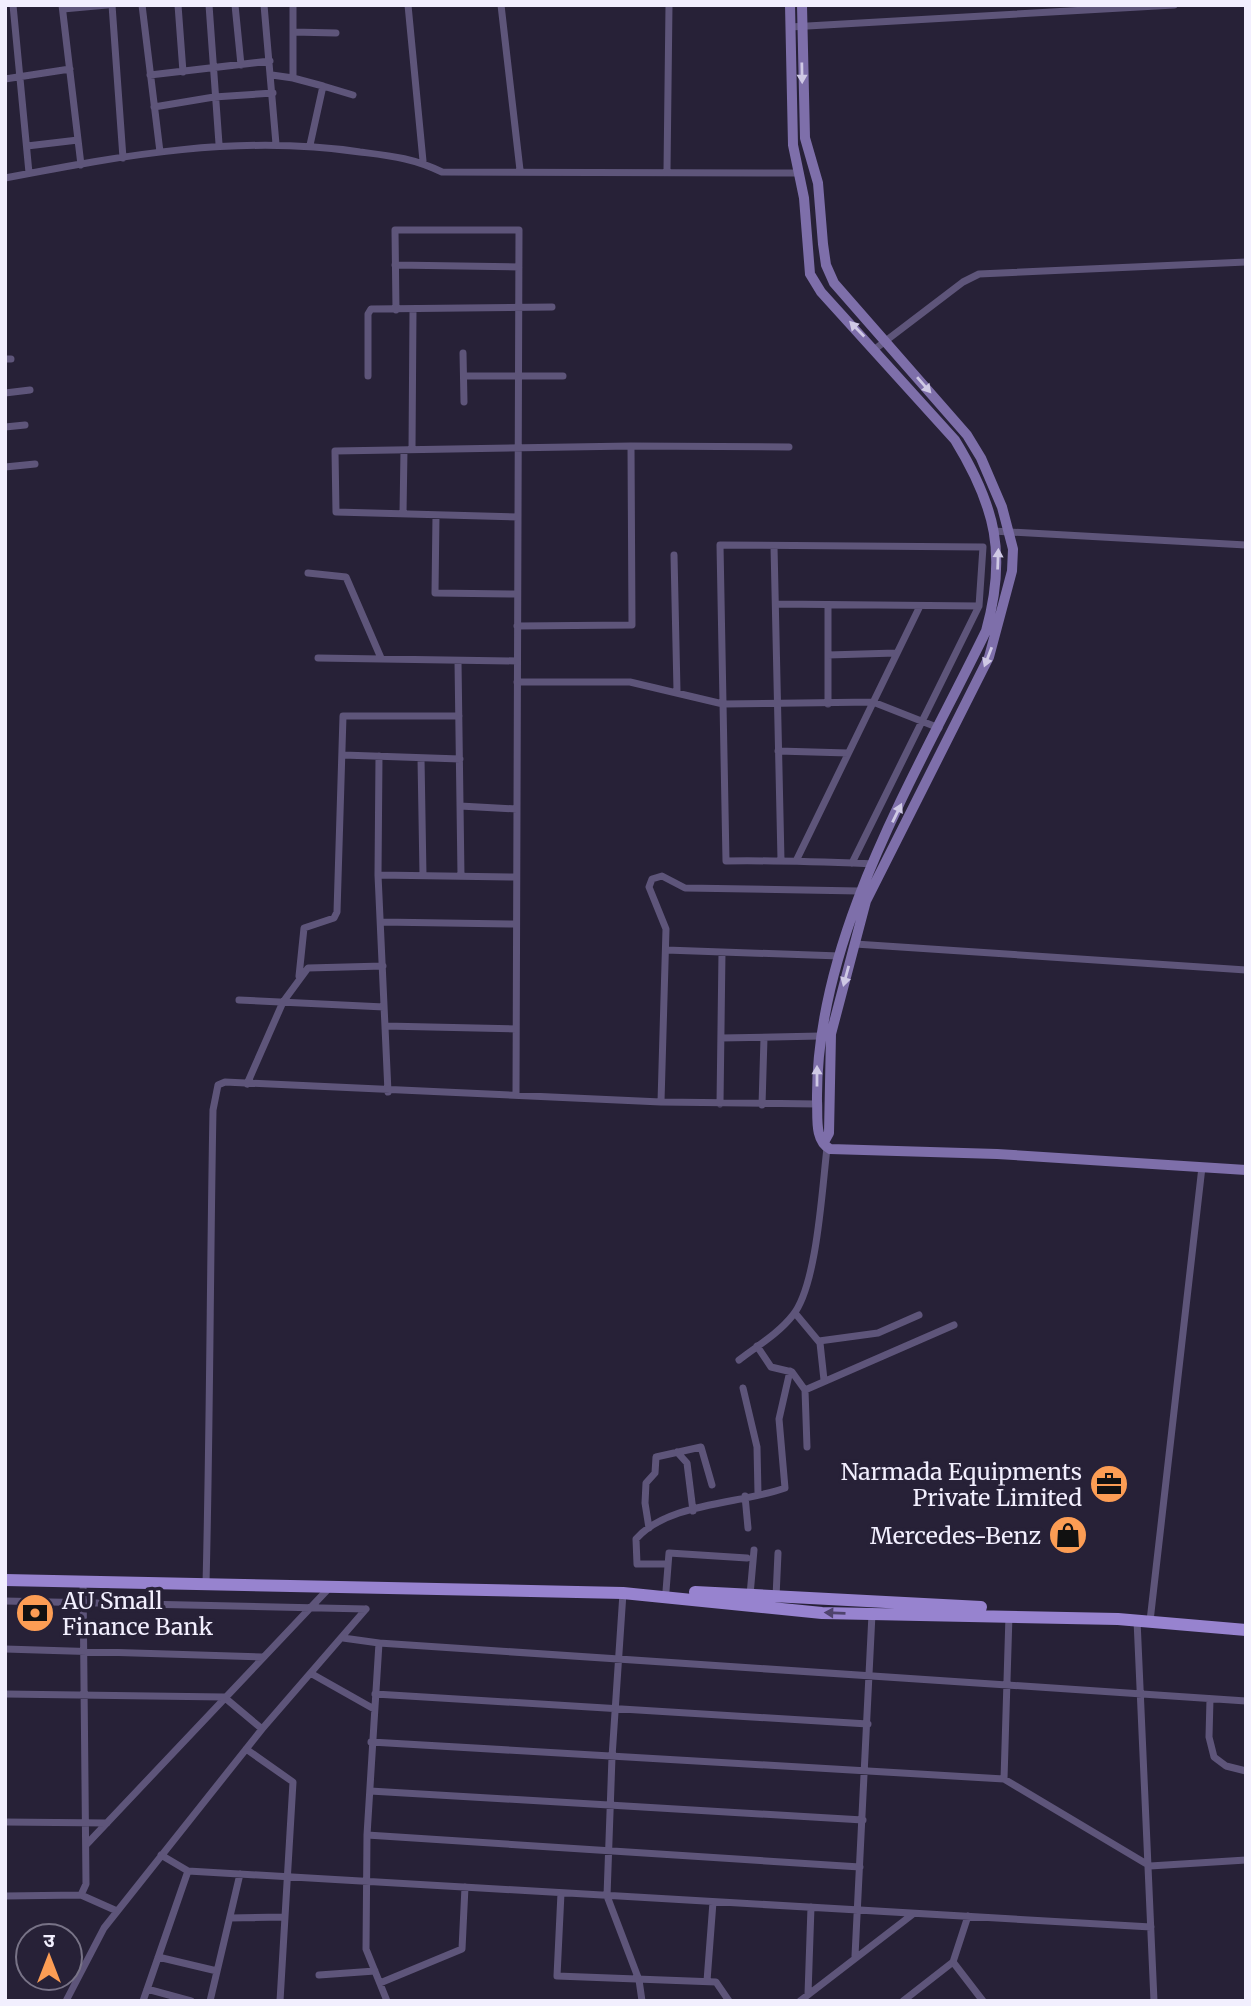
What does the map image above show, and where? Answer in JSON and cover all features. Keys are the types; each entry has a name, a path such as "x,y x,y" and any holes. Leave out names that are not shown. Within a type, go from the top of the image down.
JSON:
{"main road":[{"path":"5,1578 666,1591 1246,1625"},
{"path":"5,1578 83,1582 206,1582"},
{"path":"623,1591 822,1613 1146,1618 1246,1630"}],"street":[{"path":"13,5 29,173"},
{"path":"81,165 63,7 110,5 123,158"},
{"path":"142,5 160,152"},
{"path":"178,5 183,72"},
{"path":"209,5 219,144"},
{"path":"235,5 241,65"},
{"path":"264,5 276,144"},
{"path":"293,5 293,78"},
{"path":"408,5 423,161"},
{"path":"501,5 520,170"},
{"path":"667,170 669,5"},
{"path":"739,1360 795,1314 808,1285 829,1133 831,1034 870,889 989,657 1012,571 1013,550 1009,531 986,471 967,435 834,283 826,265 818,183 805,138 796,26 790,5"},
{"path":"802,5 796,26 793,145 804,198 810,274 821,292 876,349 955,440 970,463 991,512 998,547 992,610 986,631 859,891 840,956 820,1036 818,1133 826,1145"},
{"path":"796,26 1174,5"},
{"path":"293,32 336,33"},
{"path":"150,75 270,61"},
{"path":"5,79 70,69"},
{"path":"272,75 293,78 353,95"},
{"path":"310,145 323,86"},
{"path":"154,107 214,97 273,93"},
{"path":"27,146 78,140"},
{"path":"5,178 219,144 310,145 423,161 442,172 667,170 798,173"},
{"path":"396,310 395,230 519,230 516,1095"},
{"path":"876,349 963,282 979,274 1246,262"},
{"path":"395,265 519,267"},
{"path":"368,376 368,314 371,309 552,307"},
{"path":"403,514 413,310"},
{"path":"463,353 464,402"},
{"path":"464,376 563,376"},
{"path":"5,393 30,390"},
{"path":"5,427 25,425"},
{"path":"517,626 632,625 631,446"},
{"path":"518,517 336,512 335,451 631,446 789,447"},
{"path":"5,467 35,464"},
{"path":"436,515 435,593 517,594"},
{"path":"993,531 1246,545"},
{"path":"852,863 979,606 983,547 720,545 726,861 797,859 852,863 873,864"},
{"path":"774,546 781,860"},
{"path":"674,555 677,691"},
{"path":"308,573 346,577 381,658"},
{"path":"776,604 979,606"},
{"path":"828,605 828,704"},
{"path":"797,859 920,606"},
{"path":"828,655 896,653"},
{"path":"318,658 517,661"},
{"path":"458,661 461,876"},
{"path":"517,682 630,682 723,704 873,702 939,728"},
{"path":"299,976 304,928 334,918 337,912 343,716 459,716"},
{"path":"779,751 848,753"},
{"path":"343,755 460,759"},
{"path":"379,757 379,875 388,1092"},
{"path":"421,758 423,875"},
{"path":"460,806 517,808"},
{"path":"379,875 516,877"},
{"path":"661,1102 666,929 649,883 657,877 685,888 859,891"},
{"path":"381,922 516,924"},
{"path":"855,944 1246,971"},
{"path":"666,950 840,956"},
{"path":"720,1104 722,952"},
{"path":"247,1084 283,1002 299,976 308,968 327,965 383,966"},
{"path":"239,1000 384,1007"},
{"path":"385,1026 516,1029"},
{"path":"721,1038 820,1036"},
{"path":"762,1105 764,1038"},
{"path":"206,1582 214,1100 218,1085 225,1082 388,1092 720,1104 817,1104"},
{"path":"826,1145 1246,1170"},
{"path":"1154,2001 1150,1866 1140,1694 1146,1618 1202,1167"},
{"path":"795,1314 819,1341 824,1380"},
{"path":"819,1341 878,1333 919,1315"},
{"path":"805,1390 815,1388 824,1380 954,1325"},
{"path":"757,1346 771,1367 790,1371 805,1390 807,1447"},
{"path":"666,1564 637,1563 636,1539 649,1528 665,1518 785,1488 779,1419 790,1371"},
{"path":"743,1388 757,1447 758,1494"},
{"path":"649,1528 645,1503 646,1483 655,1473 654,1458 701,1447 712,1485"},
{"path":"677,1452 687,1463 692,1511"},
{"path":"745,1496 748,1528"},
{"path":"750,1596 754,1550"},
{"path":"666,1591 666,1564 669,1553 747,1558"},
{"path":"776,1597 778,1553"},
{"path":"81,1895 86,1884 83,1582"},
{"path":"86,1845 305,1610 333,1584"},
{"path":"623,1591 612,1757 607,1896 639,1980 642,2001"},
{"path":"5,1601 305,1610 366,1609 262,1729 104,1927 66,2001"},
{"path":"855,1956 872,1614"},
{"path":"1004,1779 1009,1615"},
{"path":"343,1638 380,1643 1246,1701"},
{"path":"380,1643 371,1742 366,1949 387,2001"},
{"path":"5,1649 262,1657"},
{"path":"312,1674 374,1709"},
{"path":"5,1694 224,1697 262,1729"},
{"path":"375,1694 868,1724"},
{"path":"1210,1699 1209,1737 1214,1757 1226,1766 1246,1771"},
{"path":"371,1742 1004,1779 1150,1866 1246,1860"},
{"path":"246,1749 293,1782 280,2001"},
{"path":"370,1791 863,1821"},
{"path":"5,1822 107,1823"},
{"path":"367,1835 860,1867"},
{"path":"161,1855 188,1871 1151,1927"},
{"path":"143,2001 188,1871"},
{"path":"210,2001 240,1874"},
{"path":"380,1983 462,1949 466,1887"},
{"path":"561,1893 556,1976 716,1982 729,2001"},
{"path":"5,1896 81,1895 117,1911"},
{"path":"708,1981 713,1902"},
{"path":"808,1994 811,1907"},
{"path":"800,2001 914,1913"},
{"path":"903,2001 953,1962 968,1916"},
{"path":"230,1917 284,1917"},
{"path":"158,1957 217,1971"},
{"path":"953,1962 983,2001"},
{"path":"319,1975 375,1971"},
{"path":"147,1989 191,2001"}],"place":[{"name":"Narmada Equipments Private Limited","path":"1109,1484"},
{"name":"Mercedes-Benz","path":"1068,1535"},
{"name":"AU Small Finance Bank","path":"35,1613"}]}
